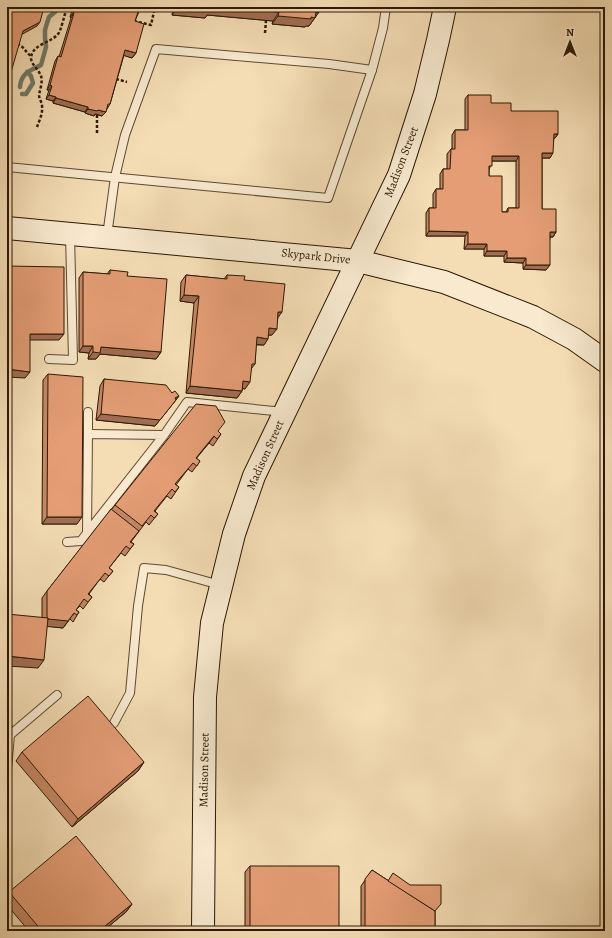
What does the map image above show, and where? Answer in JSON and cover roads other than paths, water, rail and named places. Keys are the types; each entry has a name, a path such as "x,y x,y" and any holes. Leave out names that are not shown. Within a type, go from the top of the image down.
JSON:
{"main road":[{"name":"Madison Street","path":"203,931 205,697 212,623 220,585 234,534 254,476 399,175 425,94 445,7"},
{"name":"Skypark Drive","path":"7,228 358,260 444,282 533,317 574,339 605,361"}],"lane":[{"path":"7,168 328,198 372,70 383,28 386,7"},
{"path":"107,237 115,178 125,135 156,49 330,64 372,70"},
{"path":"49,359 73,360 70,233"},
{"path":"67,542 81,541 164,435 187,402 285,412"},
{"path":"87,533 88,412"},
{"path":"88,434 164,435"},
{"path":"114,723 130,693 138,606 144,568 166,570 220,585"},
{"path":"7,769 8,733 57,695"}],"waterway":[{"path":"20,87 24,75 41,65 46,47 45,30 47,23 49,17 59,7"},
{"path":"22,94 26,94 33,83 31,76 27,72"}]}
